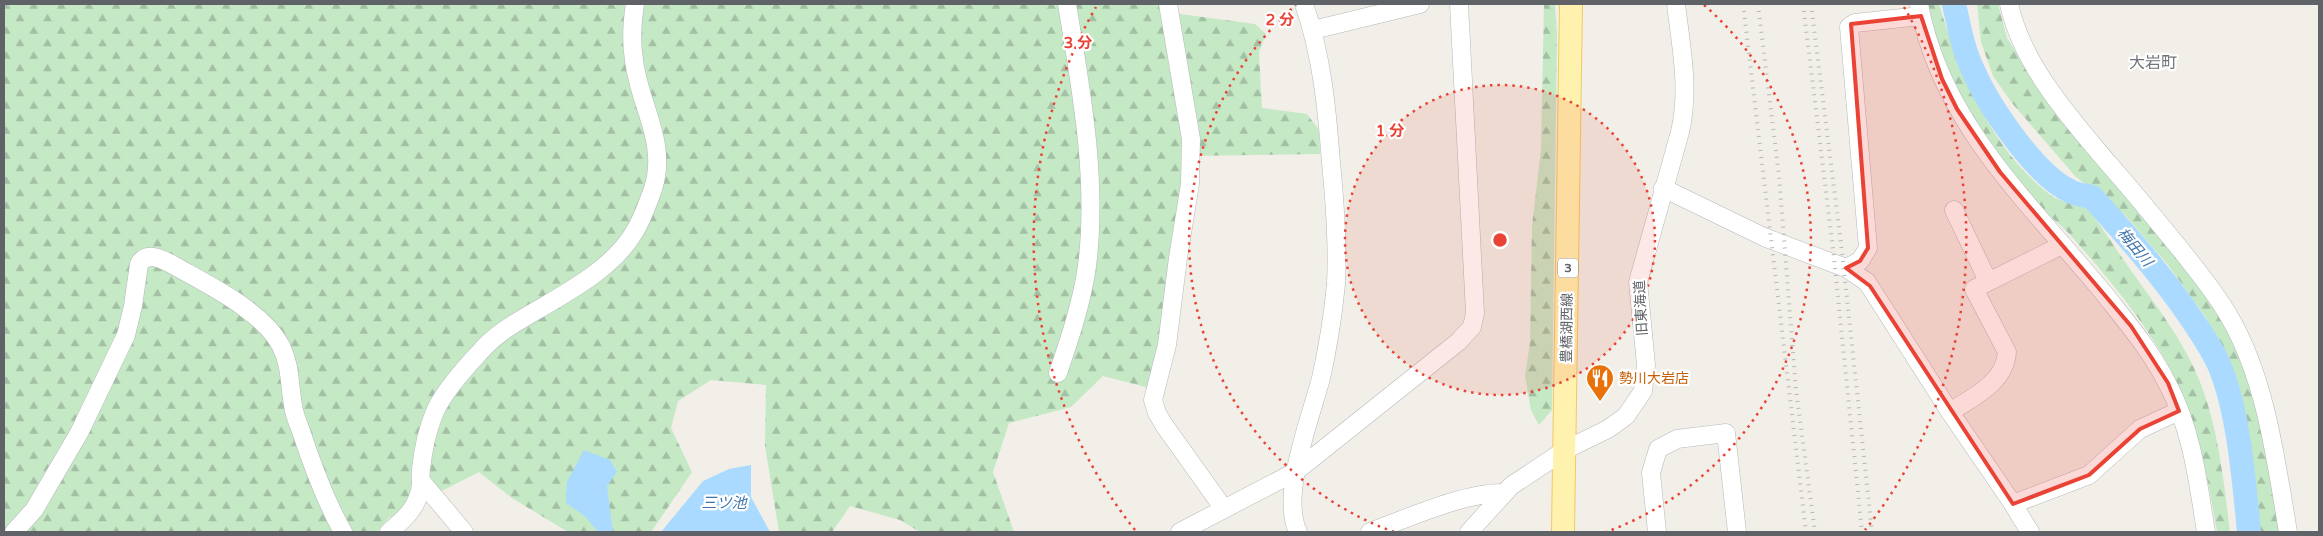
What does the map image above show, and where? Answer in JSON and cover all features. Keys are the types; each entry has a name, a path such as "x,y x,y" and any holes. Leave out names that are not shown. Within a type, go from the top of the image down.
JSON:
{"main road":[{"name":"豊橋湖西線","path":"1563,532 1571,4"}],"street":[{"path":"389,532 405,520 415,505 421,481 420,472 434,412 479,353 499,332 567,293 601,268 620,252 636,231 653,188 657,144 634,62 633,32 635,4"},
{"path":"1058,373 1074,328 1087,266 1089,216 1088,164 1075,52 1067,4"},
{"path":"1168,4 1191,140 1190,184 1167,345 1153,400 1157,413 1164,425 1224,509"},
{"path":"1298,532 1294,511 1295,472 1321,376 1336,284 1335,224 1325,94 1313,30 1304,4"},
{"path":"1313,30 1420,4"},
{"path":"1180,532 1295,472 1458,342 1472,327 1475,313 1459,4"},
{"name":"旧東海道","path":"1469,532 1511,486 1565,450 1608,429 1626,416 1643,391 1646,365 1638,282 1680,132 1684,107 1685,81 1676,4"},
{"path":"2009,4 2014,24 2037,69 2054,95 2080,130 2141,200 2208,283 2230,317 2252,363 2277,466 2288,532"},
{"path":"1846,268 1860,261 1868,248 1849,27 1855,23 1920,10 1942,79 1957,109 2000,172 2131,326 2168,384 2179,411 2196,467 2206,532"},
{"path":"1663,188 1764,237 1846,268 1859,275 1870,286 1950,412 2030,532"},
{"path":"1954,210 1988,281"},
{"path":"1950,412 1989,386 2006,364 2007,352 1974,289 2062,245"},
{"path":"14,532 34,510 83,424 126,335 133,306 139,264 142,259 147,257 162,259 218,291 261,321 280,345 290,371 293,406 310,458 343,532"},
{"path":"2013,504 2089,475 2140,429 2179,411"},
{"path":"1657,532 1651,473 1658,449 1677,440 1726,433 1737,532"},
{"path":"421,481 464,532"},
{"path":"1370,532 1441,507 1489,493 1504,493"}],"highlighted area":[{"path":"1921,16 1942,79 1957,109 2000,172 2131,326 2168,383 2179,411 2140,429 2089,475 2013,504 1870,286 1846,268 1860,261 1868,248 1851,24"}],"green space":[{"path":"4,4 1169,4 1180,14 1255,24 1266,34 1259,52 1262,108 1307,114 1319,130 1320,154 1187,156 1157,390 1103,376 1071,407 1009,423 993,472 1014,532 920,532 900,520 850,506 832,532 779,532 765,446 766,385 711,380 678,401 671,428 692,472 651,532 568,532 512,498 479,472 389,518 377,532 4,532"},
{"path":"1544,4 1555,4 1557,33 1552,410 1539,425 1531,410 1525,376 1530,342 1532,226 1541,149"},
{"path":"1927,4 1939,4 1968,83 1981,109 2012,157 2031,178 2052,196 2080,205 2088,210 2178,338 2195,370 2213,422 2230,532 2217,532 2203,458 2196,434 2179,388 2168,365 2146,329 2116,289 2069,233 2035,201 1984,132 1969,109 1944,59"},
{"path":"1977,4 1998,4 2007,38 2034,81 2239,330 2285,532 2259,532 2240,396 2224,353 2205,316 2168,265 2125,215 2076,177 2012,103 1993,76 1981,42"}],"water":[{"path":"584,450 610,460 617,472 607,486 613,532 598,532 586,517 566,503 567,482"},
{"name":"三ツ池","path":"751,465 751,497 770,532 661,532 703,481 729,469"}],"waterway":[{"name":"梅田川","path":"1954,4 1967,54 1980,85 2014,138 2056,183 2072,192 2092,197 2168,286 2214,354 2232,406 2243,470 2249,532"}],"railway":[{"path":"1743,4 1806,532"},
{"path":"1758,4 1779,176 1796,390 1815,532"},
{"path":"1803,4 1833,249 1862,532"},
{"path":"1811,4 1842,252 1872,532"}],"place":[{"name":"勢川大岩店","path":"1600,402"}],"district":[{"name":"大岩町","path":"2153,63"}]}
